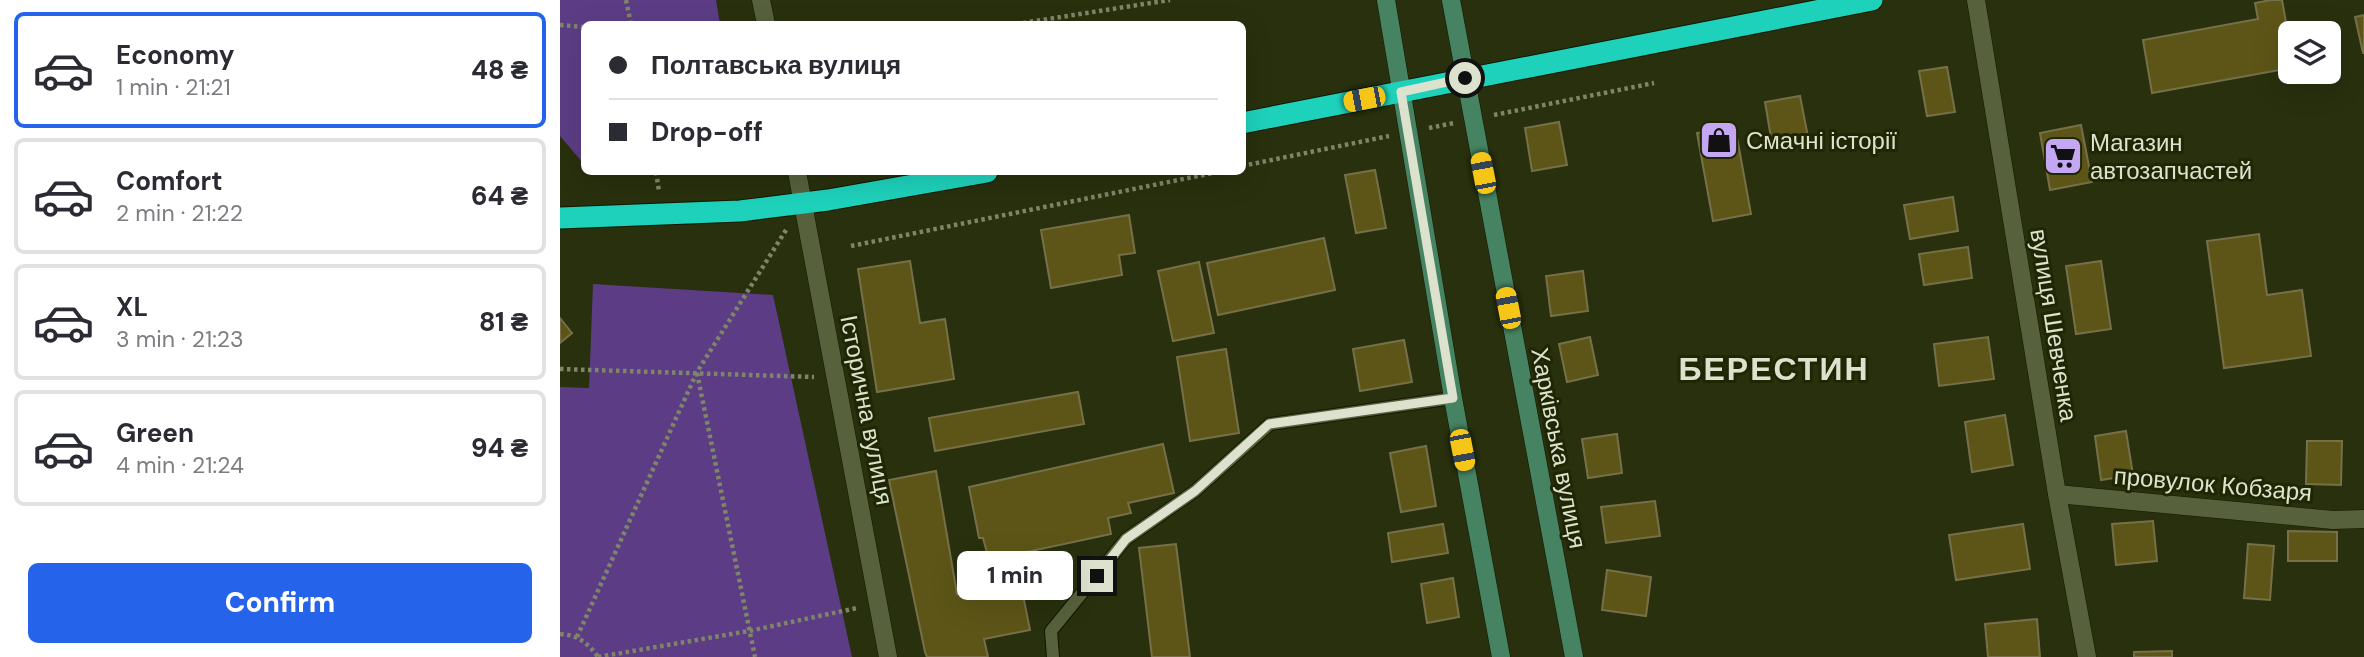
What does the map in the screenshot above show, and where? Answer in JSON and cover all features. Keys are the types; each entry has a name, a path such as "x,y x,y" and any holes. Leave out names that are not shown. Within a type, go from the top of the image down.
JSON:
{"highway":[{"path":"1246,122 1872,0"},
{"path":"560,218 740,211 969,175"}],"street":[{"path":"761,0 765,21"},
{"path":"1386,0 1453,398 1502,657"},
{"name":"Харківська вулиця","path":"1451,0 1573,657"},
{"name":"вулиця Шевченка","path":"1976,0 2057,494 2087,657"},
{"name":"Історична вулиця","path":"798,175 888,657"},
{"name":"провулок Кобзаря","path":"2057,494 2333,520 2364,519"}],"lane":[{"path":"1053,657 1051,631 1126,539 1195,491 1269,424 1453,398"}],"path":[{"path":"626,0 630,21"},
{"path":"1035,21 1170,0"},
{"path":"560,25 581,27"},
{"path":"1246,165 1654,83"},
{"path":"851,246 1203,175"},
{"path":"577,637 697,372 803,203"},
{"path":"560,369 836,378"},
{"path":"697,372 755,657"},
{"path":"560,634 577,637 590,645 598,657 749,631 878,603"}],"shaded area":[{"path":"560,0 716,0 720,21 581,21 581,160 560,136"},
{"path":"593,284 773,295 852,657 560,657 560,387 589,388"}],"building":[{"path":"2282,0 2286,21 2278,21 2278,70 2152,93 2143,40 2258,19 2255,3"},
{"path":"2364,15 2364,53 2363,53 2355,17"},
{"path":"1947,67 1955,112 1927,116 1919,71"},
{"path":"1800,96 1808,137 1772,144 1765,102"},
{"path":"1559,122 1567,165 1532,171 1525,128"},
{"path":"2081,125 2092,182 2050,190 2040,133"},
{"path":"1735,126 1751,214 1713,221 1697,133"},
{"path":"1375,170 1386,228 1356,233 1345,175"},
{"path":"1953,197 1958,231 1910,239 1904,205"},
{"path":"1129,215 1135,253 1119,255 1122,275 1051,288 1041,230"},
{"path":"2259,234 2267,295 2302,290 2311,356 2224,368 2207,241"},
{"path":"1324,238 1335,290 1218,315 1207,263"},
{"path":"1968,247 1972,278 1924,285 1919,254"},
{"path":"910,261 920,323 945,319 954,379 877,392 858,269"},
{"path":"2101,261 2111,329 2076,334 2066,266"},
{"path":"1199,262 1214,333 1173,341 1158,271"},
{"path":"1583,271 1588,311 1551,316 1546,276"},
{"path":"560,318 572,333 560,343"},
{"path":"1590,337 1598,375 1567,382 1559,344"},
{"path":"1988,337 1994,379 1939,386 1934,344"},
{"path":"1404,340 1412,382 1360,391 1353,349"},
{"path":"1226,349 1239,433 1190,441 1177,357"},
{"path":"1078,392 1084,424 935,451 929,418"},
{"path":"2005,415 2013,465 1972,472 1965,422"},
{"path":"2126,431 2133,475 2101,480 2095,436"},
{"path":"1617,434 1622,473 1588,478 1582,439"},
{"path":"2307,441 2342,441 2341,485 2306,484"},
{"path":"1163,444 1174,493 1128,503 1131,513 1108,518 1111,534 989,560 983,538 979,538 969,487"},
{"path":"1426,446 1436,506 1401,512 1390,453"},
{"path":"936,471 957,594 1000,585 1003,599 1023,595 1030,630 984,639 988,657 927,657 925,652 889,480"},
{"path":"1655,501 1660,536 1606,543 1601,507"},
{"path":"2153,521 2157,561 2116,565 2112,524"},
{"path":"1443,524 1448,553 1392,562 1388,533"},
{"path":"2023,524 2030,569 1956,580 1949,535"},
{"path":"2288,531 2337,532 2337,561 2288,561"},
{"path":"1176,544 1190,657 1152,657 1139,548"},
{"path":"2248,544 2274,546 2270,600 2244,598"},
{"path":"1607,570 1651,577 1646,616 1602,610"},
{"path":"1453,578 1459,617 1427,623 1421,584"},
{"path":"2037,619 2040,657 1988,657 1985,624"},
{"path":"2172,651 2172,657 2134,657 2134,652"}],"place":[{"name":"Смачні історії","path":"1719,140"},
{"name":"Магазин автозапчастей","path":"2063,156"}],"district":[{"name":"БЕРЕСТИН","path":"1774,369"}],"route":[{"path":"1097,576 1126,539 1195,491 1269,424 1453,398 1401,92 1465,78"}]}
